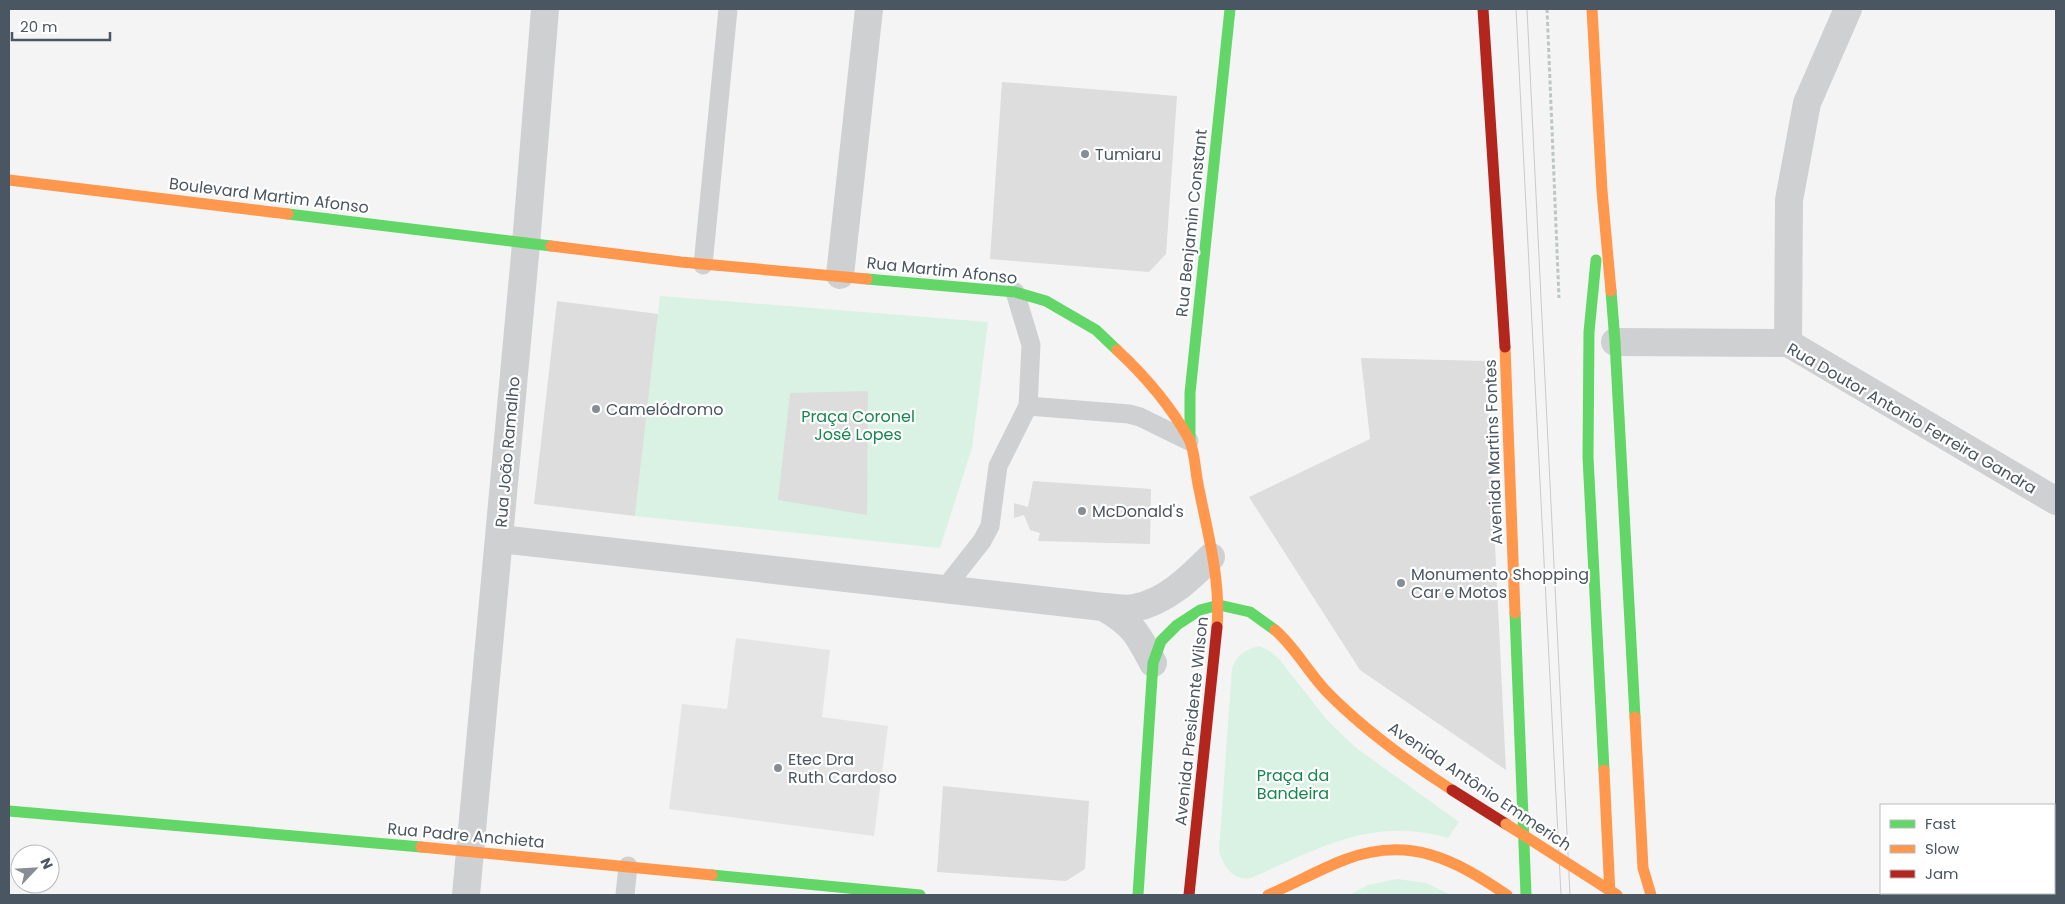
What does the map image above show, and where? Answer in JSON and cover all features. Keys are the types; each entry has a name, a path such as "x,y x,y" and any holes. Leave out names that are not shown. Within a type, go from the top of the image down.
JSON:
{"main road":[{"name":"Rua Benjamin Constant","path":"1190,441 1190,392 1230,9"},
{"name":"Avenida Martins Fontes","path":"1483,9 1506,380 1526,895"},
{"path":"1592,9 1602,191 1615,342 1642,853 1643,868 1651,895"},
{"name":"Boulevard Martim Afonso","path":"9,180 526,244"},
{"path":"1602,191 1589,332 1588,448 1610,895"},
{"name":"Rua Martim Afonso","path":"526,244 703,265 840,275 1015,292 1046,302 1096,330 1142,374 1168,407 1190,441 1219,605"},
{"name":"Avenida Presidente Wilson","path":"1138,895 1154,663 1161,641 1177,625 1200,610 1219,605 1189,895"},
{"name":"Avenida Antônio Emmerich","path":"1219,605 1250,612 1277,632 1326,691 1366,728 1408,762 1617,895"},
{"name":"Rua Padre Anchieta","path":"9,811 469,851 920,895"},
{"path":"1268,895 1370,852 1401,848 1426,852 1451,861 1479,876 1507,895"}],"street":[{"name":"Rua João Ramalho","path":"466,895 500,539 545,9"},
{"path":"840,275 869,9"},
{"path":"1788,343 1789,200 1807,102 1848,9"},
{"name":"Rua Doutor Antonio Ferreira Gandra","path":"1615,342 1788,343 2056,501"},
{"path":"500,539 1103,607 1134,608 1163,597 1188,581 1211,557"},
{"path":"1103,607 1123,618 1133,628 1154,663"}],"lane":[{"path":"703,265 728,9"},
{"path":"945,588 982,541 990,526 998,466 1028,406 1031,345 1015,292"},
{"path":"1028,406 1129,414 1140,417 1190,441"},
{"path":"625,895 628,866"}],"shaded area":[{"name":"Etec Dra Ruth Cardoso","path":"736,638 830,650 822,717 888,726 874,836 669,809 682,704 727,709"}],"green space":[{"name":"Praça Coronel José Lopes","path":"660,296 988,322 972,448 940,548 635,516"},
{"name":"Praça da Bandeira","path":"1259,646 1270,651 1279,659 1327,720 1355,747 1459,822 1448,838 1420,832 1370,833 1346,839 1299,856 1251,878 1239,877 1230,872 1219,851 1232,668 1242,653"},
{"path":"1397,879 1426,883 1451,895 1349,895 1368,885"}],"building":[{"name":"Tumiaru","path":"1002,82 1177,96 1166,254 1149,272 990,259"},
{"name":"Camelódromo","path":"557,301 658,314 635,516 534,504"},
{"name":"Monumento Shopping Car e Motos","path":"1361,358 1486,361 1506,770 1360,670 1249,497 1370,439"},
{"path":"868,391 867,515 778,500 790,393"},
{"name":"McDonald's","path":"1033,481 1151,489 1150,544 1038,541 1040,533 1030,530 1024,515 1014,518 1014,503 1028,507"},
{"path":"943,786 1089,801 1085,869 1066,881 937,872"}],"tram line":[{"path":"1516,9 1561,895"},
{"path":"1527,9 1570,895"}],"traffic: fast":[{"path":"1190,441 1190,393 1230,9"},
{"path":"288,214 551,246"},
{"path":"1596,260 1589,332 1588,457 1604,770"},
{"path":"867,279 1015,292 1046,301 1096,330 1117,350"},
{"path":"1611,291 1635,717"},
{"path":"1138,895 1153,663 1161,641 1177,625 1200,610 1219,605 1250,612 1275,630"},
{"path":"1515,613 1526,895"},
{"path":"9,811 421,847"},
{"path":"712,875 920,895"}],"traffic: slow":[{"path":"1592,9 1602,191 1611,291"},
{"path":"9,180 288,214"},
{"path":"551,246 681,262 867,279"},
{"path":"1505,347 1515,613"},
{"path":"1117,350 1165,403 1182,426 1191,444 1215,573 1218,609 1217,627"},
{"path":"1275,630 1289,644 1326,691 1355,719 1402,756 1452,790"},
{"path":"1635,717 1643,868 1651,895"},
{"path":"1604,770 1610,895"},
{"path":"1506,824 1617,895"},
{"path":"421,847 712,875"},
{"path":"1268,895 1344,860 1367,853 1389,850 1410,851 1430,855 1449,862 1468,871 1507,895"}],"traffic: jam":[{"path":"1483,9 1505,347"},
{"path":"1189,895 1217,627"},
{"path":"1452,790 1506,824"}],"place":[{"name":"Tumiaru","path":"1085,154"},
{"name":"Camelódromo","path":"596,409"},
{"name":"McDonald's","path":"1082,511"},
{"name":"Monumento Shopping Car e Motos","path":"1401,583"},
{"name":"Etec Dra Ruth Cardoso","path":"778,768"}]}
